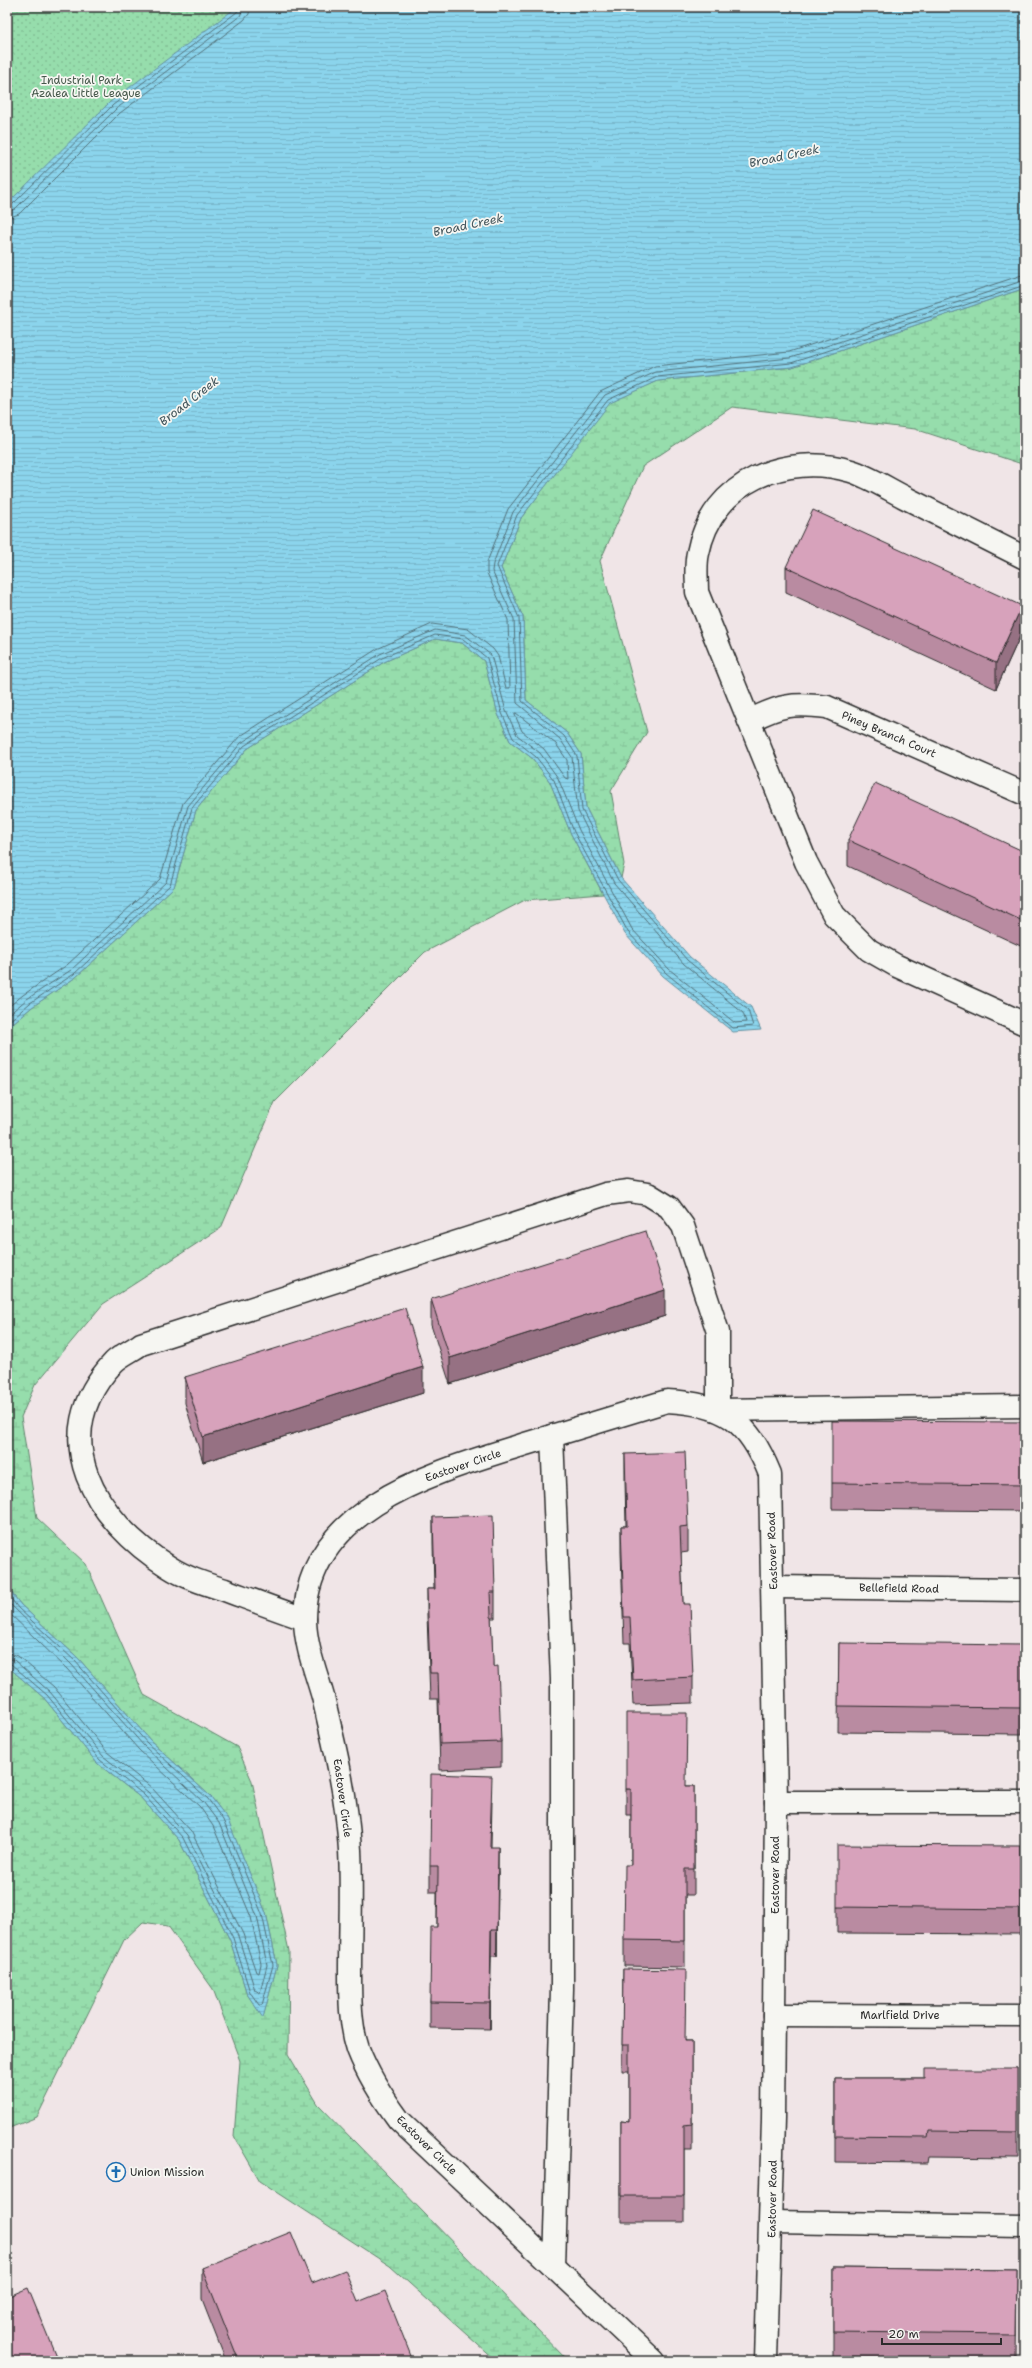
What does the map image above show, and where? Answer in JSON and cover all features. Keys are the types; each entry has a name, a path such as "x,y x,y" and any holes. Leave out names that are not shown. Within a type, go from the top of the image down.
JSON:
{"street":[{"path":"1025,558 852,471 817,465 782,467 749,480 727,496 708,522 698,553 697,584 697,592 806,862 834,915 869,950 897,966 1025,1024"},
{"name":"Piney Branch Court","path":"749,721 770,710 798,704 827,707 1025,794"},
{"path":"305,1619 193,1579 169,1567 127,1535 98,1500 86,1477 80,1453 81,1421 95,1386 115,1361 141,1344 606,1194 629,1190 648,1194 669,1207 683,1226 707,1305 718,1332 718,1410 1025,1406"},
{"name":"Eastover Circle","path":"654,2361 399,2120 374,2086 357,2046 350,2005 350,1850 342,1771 318,1680 307,1646 305,1619 311,1582 327,1550 350,1522 392,1494 441,1471 667,1401 697,1403 718,1410"},
{"name":"Eastover Road","path":"718,1410 739,1424 758,1446 770,1474 776,1802 771,2222 766,2361"},
{"path":"552,1436 562,1679 562,1989 554,2267"},
{"name":"Bellefield Road","path":"773,1587 1025,1590"},
{"path":"776,1802 1025,1802"},
{"name":"Marlfield Drive","path":"774,2015 1025,2016"},
{"path":"771,2222 1025,2226"}],"green space":[{"name":"Industrial Park - Azalea Little League","path":"7,7 309,7 7,252"},
{"path":"1025,288 1025,465 915,429 732,407 643,466 600,561 647,732 611,791 624,864 621,878 586,808 581,754 567,733 526,700 523,617 501,568 521,518 609,403 658,381 792,367"},
{"path":"435,639 462,643 484,661 498,714 510,741 533,759 550,782 571,834 603,894 525,900 425,952 275,1102 221,1228 103,1304 35,1385 21,1417 37,1518 86,1564 144,1695 237,1747 252,1781 289,1951 288,2054 318,2104 568,2361 496,2361 390,2266 260,2181 234,2136 240,2061 213,1989 168,1926 143,1922 124,1940 37,2117 7,2129 7,1666 44,1698 97,1763 141,1798 179,1840 230,1940 247,1994 263,2017 277,1965 266,1913 227,1819 211,1797 150,1740 78,1658 21,1605 7,1587 7,1028 32,1007 76,977 174,887 196,810 247,749 384,662"}],"water":[{"name":"Broad Creek","path":"237,7 1025,7 1025,288 792,367 658,381 610,403 521,518 501,568 523,617 526,700 567,733 581,754 586,808 621,878 690,957 751,1007 761,1030 733,1032 663,976 625,934 571,834 550,782 533,759 510,741 498,714 484,661 462,643 435,639 384,662 247,749 196,810 174,887 76,977 32,1007 7,1028 7,204 110,102"},
{"path":"7,1587 21,1605 78,1658 150,1740 211,1797 227,1818 266,1913 277,1965 263,2018 247,1994 230,1940 179,1840 141,1798 97,1763 44,1698 7,1666"}],"building":[{"path":"813,510 1022,606 996,663 786,567"},
{"path":"875,783 1025,852 1025,922 848,840"},
{"path":"646,1231 665,1290 450,1358 431,1299"},
{"path":"405,1308 423,1367 203,1437 185,1377"},
{"path":"832,1421 1025,1422 1025,1485 832,1483"},
{"path":"685,1452 688,1526 680,1527 683,1604 690,1604 693,1677 633,1680 630,1617 624,1617 621,1526 627,1526 625,1454"},
{"path":"493,1515 495,1592 490,1592 493,1667 498,1666 501,1742 440,1744 438,1673 430,1673 427,1589 435,1589 433,1517"},
{"path":"839,1643 1023,1645 1022,1708 838,1706"},
{"path":"626,1713 687,1713 686,1786 694,1786 694,1869 685,1869 685,1941 624,1940 625,1865 631,1865 631,1789 626,1789"},
{"path":"431,1774 492,1776 490,1847 498,1847 497,1930 491,1930 490,2003 430,2002 431,1927 437,1927 438,1875 438,1866 430,1866"},
{"path":"837,1845 1020,1846 1020,1909 837,1907"},
{"path":"623,1969 686,1970 685,2041 692,2041 692,2124 684,2125 684,2196 621,2196 621,2121 629,2122 629,2045 622,2045"},
{"path":"925,2069 1018,2069 1018,2132 929,2131 928,2137 835,2136 835,2078 925,2078"},
{"path":"291,2232 312,2283 345,2270 358,2302 385,2291 413,2361 239,2361 202,2268"},
{"path":"833,2268 1017,2270 1016,2334 833,2332"},
{"path":"28,2288 58,2361 7,2361 7,2297"}],"place":[{"name":"Union Mission","path":"116,2172"}]}
